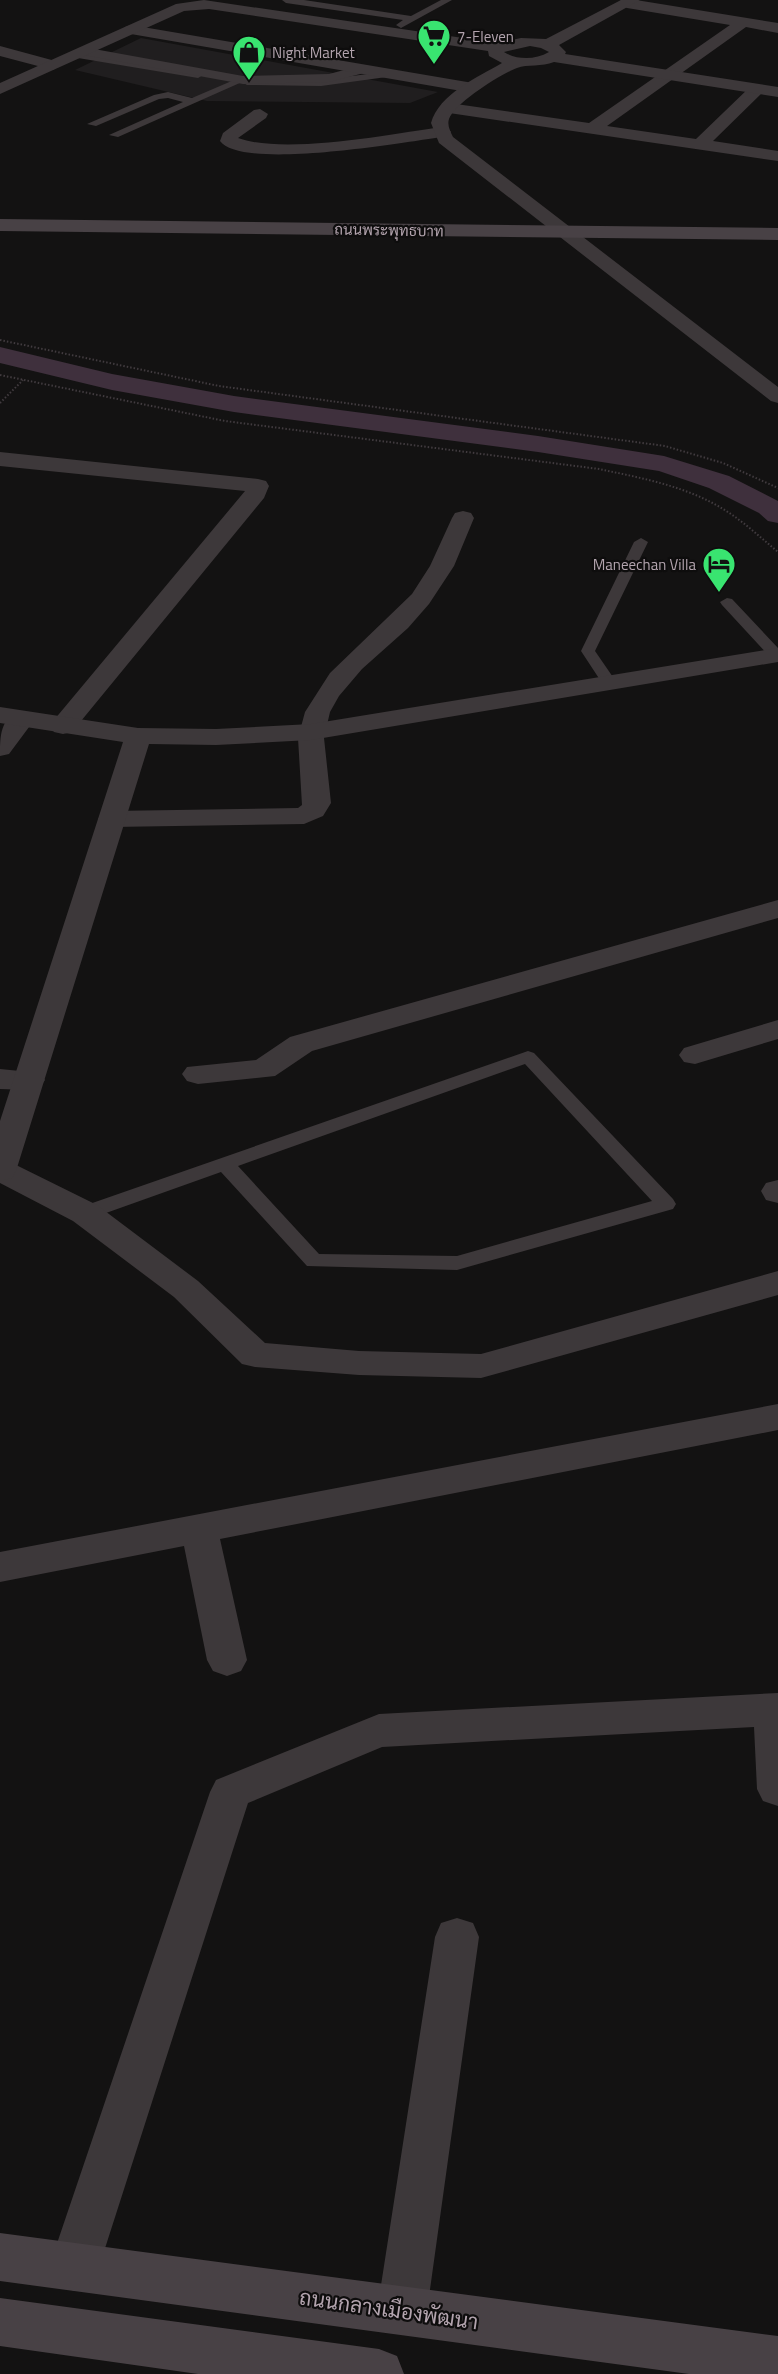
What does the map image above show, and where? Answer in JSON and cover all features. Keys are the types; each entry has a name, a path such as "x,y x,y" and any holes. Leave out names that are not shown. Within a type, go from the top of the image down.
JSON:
{"main road":[{"name":"ถนนพระพุทธบาท","path":"0,225 778,234"},
{"name":"ถนนกลางเมืองพัฒนา","path":"0,2257 778,2361"},
{"path":"0,2322 379,2374"}],"street":[{"path":"498,48 495,53 498,56 517,61 534,62 630,1 778,28"},
{"path":"0,89 181,7 209,3 498,48 522,42 550,51 668,76 772,90"},
{"path":"592,129 744,22"},
{"path":"131,30 473,88"},
{"path":"0,51 53,65"},
{"path":"79,53 243,80 329,78 363,69"},
{"path":"517,61 473,88 449,108 440,118 445,139 778,397"},
{"path":"699,145 772,90"},
{"path":"449,108 778,156"},
{"path":"260,114 229,137 229,141 234,145 249,148 327,148 442,132"},
{"path":"0,459 258,486 256,493 63,726"},
{"path":"112,819 304,816 313,810 317,803 311,732 320,704 370,647 412,609 441,573 463,518"},
{"path":"0,748 11,717 138,736 216,737 311,732 777,655"},
{"path":"138,736 112,819 15,1080 0,1171 86,1213 186,1288 255,1355 359,1363 481,1366 778,1283"},
{"path":"198,1074 264,1069 301,1044 778,909"},
{"path":"695,1055 778,1029"},
{"path":"0,1567 778,1417"},
{"path":"199,1528 227,1660"},
{"path":"74,2267 231,1792 379,1731 776,1709 778,1789"},
{"path":"402,2311 457,1937"}],"lane":[{"path":"286,0 412,19"},
{"path":"391,31 448,0"},
{"path":"79,53 237,82 321,83 391,74"},
{"path":"114,135 237,82"},
{"path":"92,124 157,97 168,95 193,101"},
{"path":"609,683 588,651 641,542"},
{"path":"727,602 777,655"},
{"path":"86,1213 528,1056 666,1204 457,1263 314,1261 225,1164"}],"path":[{"path":"0,340 219,386 665,446 716,459 754,474 778,488"},
{"path":"0,375 225,421 599,469 653,480 704,499 748,526 778,552"},
{"path":"0,403 23,380"}],"shaded area":[{"name":"Night Market","path":"141,38 438,92 410,103 207,101 75,70"}],"waterway":[{"path":"0,355 112,382 234,404 538,444 664,464 719,482 769,507 778,515"}],"place":[{"name":"7-Eleven","path":"434,65"},
{"name":"Night Market","path":"249,81"},
{"name":"Maneechan Villa","path":"719,593"}]}
